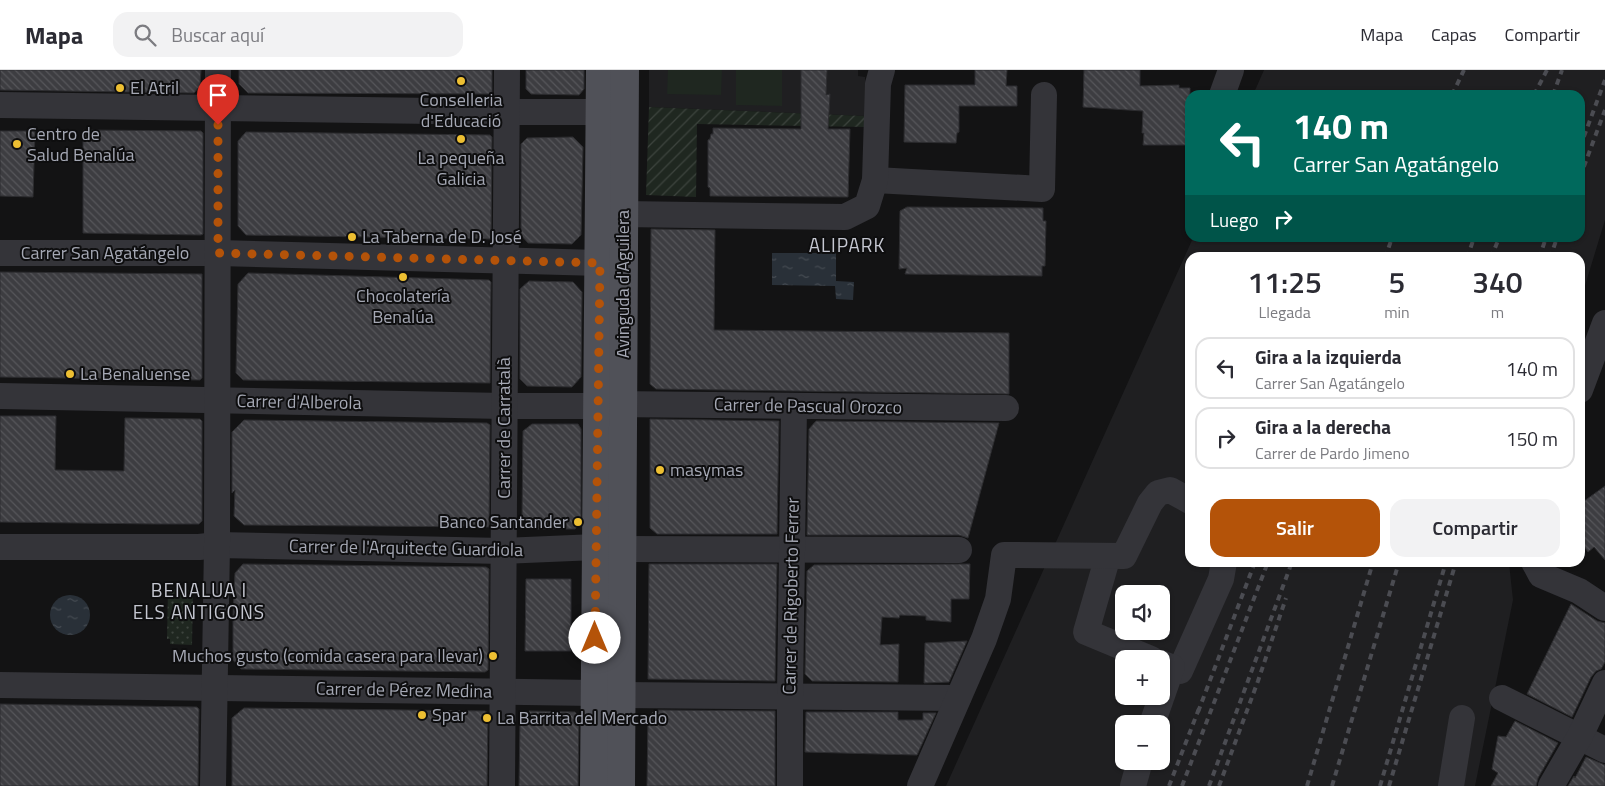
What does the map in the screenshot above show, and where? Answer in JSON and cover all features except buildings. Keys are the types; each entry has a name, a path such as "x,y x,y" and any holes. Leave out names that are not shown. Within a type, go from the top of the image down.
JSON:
{"main road":[{"name":"Avinguda d'Aguilera","path":"594,786 594,693 609,548 622,498 610,404 600,263 600,70"},
{"name":"Avinguda d'Aguilera","path":"621,786 621,695 609,548 610,404 623,214 625,70"}],"street":[{"path":"212,786 216,545 218,70"},
{"name":"Carrer de Carratalà","path":"502,786 507,70"},
{"path":"600,235 623,214 845,217 867,206 875,180 878,84 882,70"},
{"path":"875,180 1042,189 1044,95"},
{"path":"0,105 600,112"},
{"name":"Carrer San Agatángelo","path":"0,253 218,253 600,263"},
{"path":"1585,377 1605,323"},
{"name":"Carrer d'Alberola","path":"0,396 504,406 610,404"},
{"name":"Carrer de Pascual Orozco","path":"610,404 1006,408"},
{"name":"Carrer de Rigoberto Ferrer","path":"790,786 794,406"},
{"path":"920,786 984,639 998,599 1004,555 1124,556 1150,503 1158,493 1170,490 1185,498"},
{"name":"Carrer de l'Arquitecte Guardiola","path":"0,547 199,547 216,545 503,551 609,548 959,550"},
{"path":"1108,556 1086,632 1130,650"},
{"path":"1170,667 1180,671 1221,579 1223,567"},
{"path":"1537,567 1541,574 1602,600"},
{"path":"1552,786 1580,736 1605,683"},
{"name":"Carrer de Pérez Medina","path":"0,685 594,693"},
{"path":"621,695 958,698"},
{"path":"1502,698 1605,750"},
{"path":"1450,786 1462,718"},
{"path":"1133,786 1137,770"}],"shaded area":[{"path":"649,70 858,70 858,76 865,77 865,84 869,84 866,116 649,107"},
{"path":"668,70 722,70 721,95 667,94"},
{"path":"736,70 782,70 782,106 736,105"},
{"path":"1264,70 1605,70 1605,220 1585,286 1585,252 1187,252 1191,242 1585,242 1585,90 1255,90"},
{"path":"649,107 866,116 866,127 697,124 696,197 646,195"},
{"path":"1185,256 1185,567 1509,567 1513,600 1475,786 946,786"},
{"path":"168,589 193,590 192,645 170,644 170,639 167,639"}],"water":[{"path":"772,253 836,253 836,281 854,282 853,300 836,299 835,286 772,285"},
{"path":"66,595 74,595 81,598 87,604 90,615 87,626 81,632 74,635 66,635 59,632 53,626 50,619 50,611 53,604 59,598"}],"railway":[{"path":"1454,90 1464,70"},
{"path":"1537,90 1547,70"},
{"path":"1555,90 1562,70"},
{"path":"1585,134 1605,80"},
{"path":"1585,164 1605,110"},
{"path":"1387,252 1391,242"},
{"path":"1469,252 1473,242"},
{"path":"1493,252 1497,242"},
{"path":"1541,252 1545,242"},
{"path":"1552,252 1556,242"},
{"path":"1198,712 1253,567"},
{"path":"1182,786 1266,567"},
{"path":"1209,786 1290,567"},
{"path":"1307,786 1372,567"},
{"path":"1332,786 1398,567"},
{"path":"1380,786 1445,567"},
{"path":"1389,786 1455,567"},
{"path":"1219,786 1286,598"},
{"path":"1169,786 1200,706"}],"place":[{"name":"Conselleria d'Educació","path":"461,81"},
{"name":"El Atril","path":"120,88"},
{"name":"La pequeña Galicia","path":"461,139"},
{"name":"Centro de Salud Benalúa","path":"17,144"},
{"name":"La Taberna de D. José","path":"352,237"},
{"name":"Chocolatería Benalúa","path":"403,277"},
{"name":"La Benaluense","path":"70,374"},
{"name":"masymas","path":"660,470"},
{"name":"Banco Santander","path":"578,522"},
{"name":"Muchos gusto (comida casera para llevar)","path":"493,656"},
{"name":"Spar","path":"422,715"},
{"name":"La Barrita del Mercado","path":"487,718"}],"district":[{"name":"ALIPARK","path":"847,245"},
{"name":"BENALUA I ELS ANTIGONS","path":"199,601"}],"route":[{"path":"218,125 218,253 600,263 595,638"}]}
